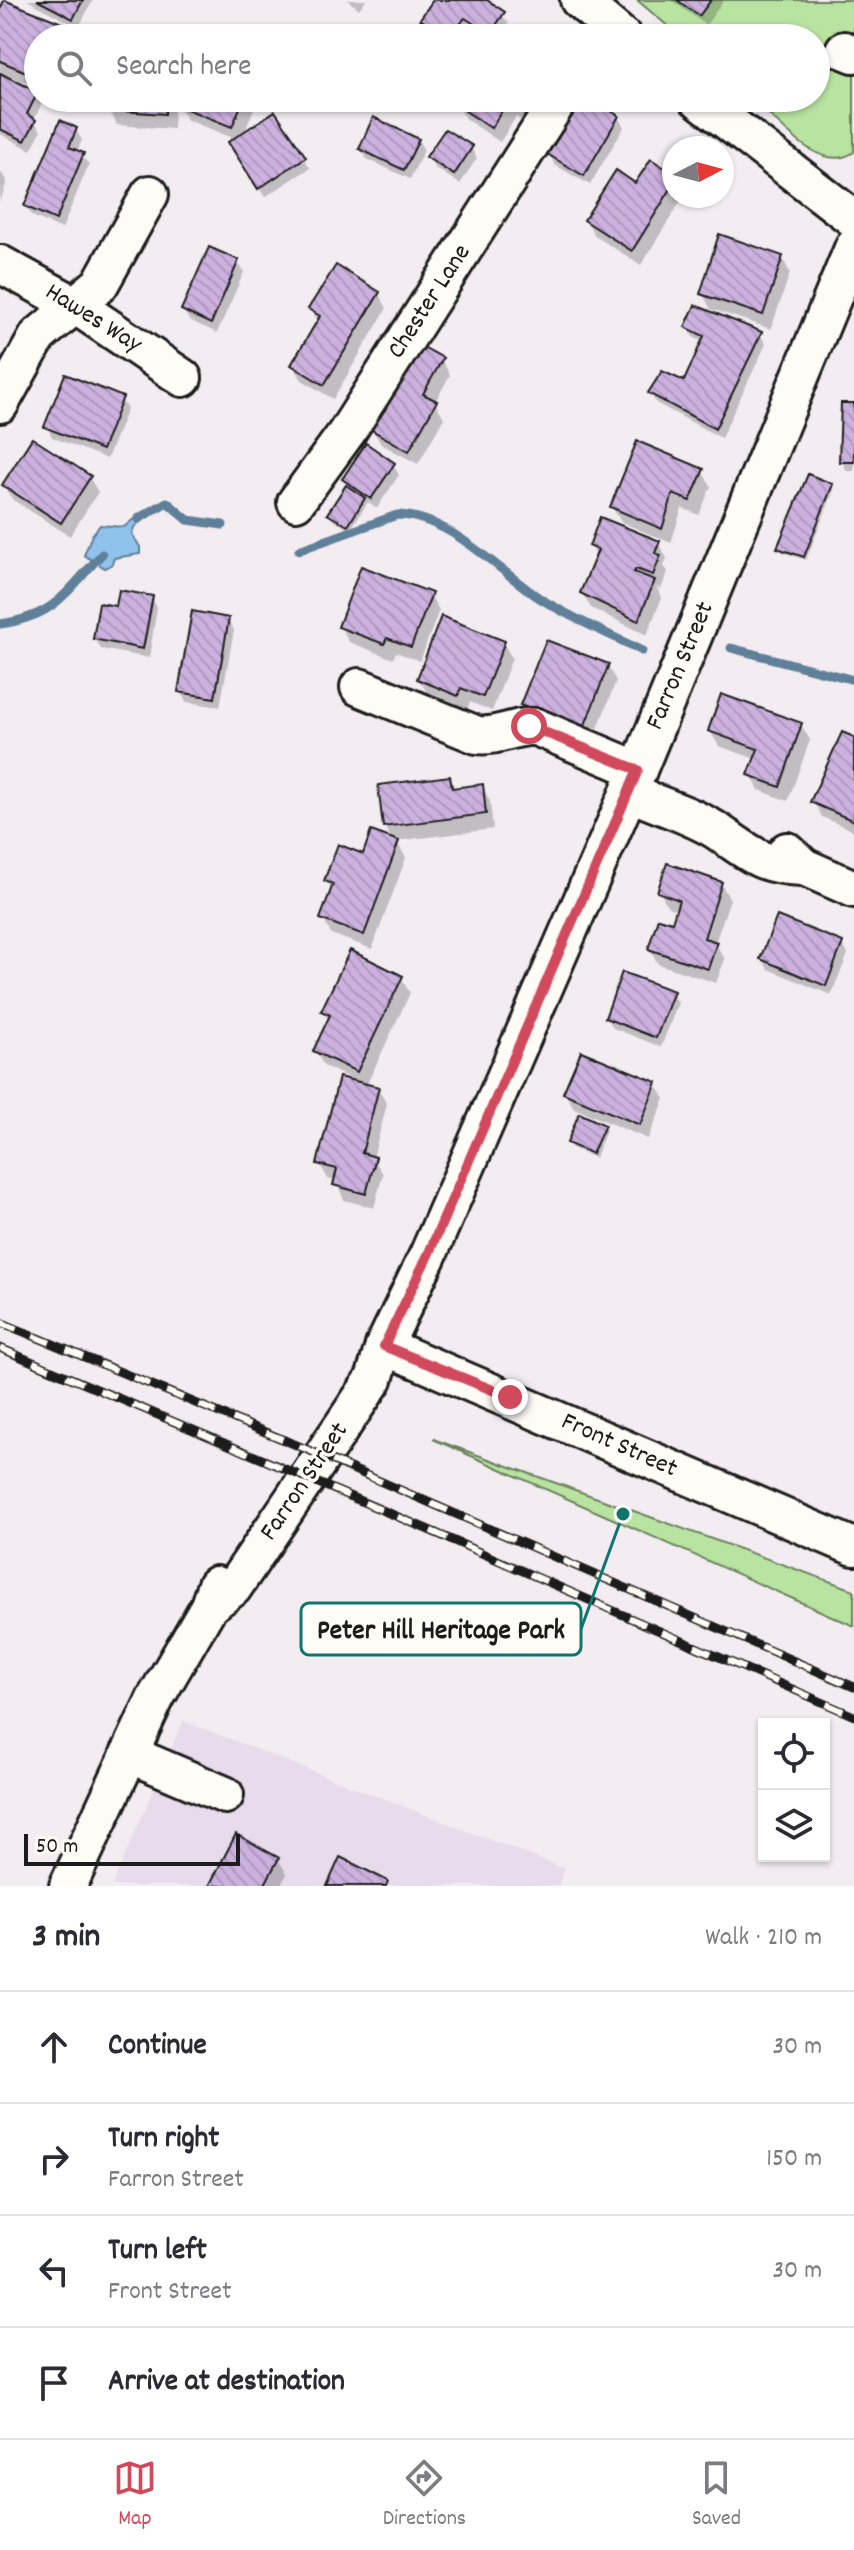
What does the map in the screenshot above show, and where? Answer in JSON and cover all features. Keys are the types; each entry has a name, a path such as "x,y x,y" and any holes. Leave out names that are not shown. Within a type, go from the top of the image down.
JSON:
{"street":[{"path":"579,0 602,24"},
{"name":"Chester Lane","path":"296,502 347,432 551,112"},
{"path":"715,112 854,219"},
{"path":"0,404 38,336 100,284 150,194"},
{"name":"Farron Street","path":"68,1886 156,1697 209,1606 218,1577 355,1374 384,1346 428,1255 633,781 854,246"},
{"name":"Hawes Way","path":"0,264 75,305 183,378"},
{"path":"359,687 477,735 493,736 536,727 719,832 737,849 780,867 804,867 854,889"},
{"name":"Front Street","path":"384,1346 854,1547"},
{"path":"129,1754 225,1795"}],"shaded area":[{"path":"183,1721 565,1869 558,1886 112,1886"}],"green space":[{"path":"637,0 854,0 854,152 841,157 827,157 813,151 766,112 830,112 830,24 665,24"},
{"path":"433,1439 854,1590 854,1626"}],"water":[{"path":"142,512 148,517 134,527 132,534 140,547 140,554 114,558 112,564 105,568 84,555 100,525 124,527"}],"building":[{"path":"4,0 65,24 24,24 24,71 0,61 0,10"},
{"path":"37,0 83,0 73,19"},
{"path":"433,0 487,0 505,12 497,24 474,24 465,18 460,24 428,24 420,19"},
{"path":"677,0 711,0 699,16"},
{"path":"0,73 24,85 24,112 36,120 25,141 0,129"},
{"path":"194,112 238,112 232,127"},
{"path":"276,112 306,157 258,189 228,142"},
{"path":"467,112 501,112 491,128"},
{"path":"572,112 613,112 619,116 584,176 547,154"},
{"path":"373,117 419,139 404,170 359,149"},
{"path":"60,120 77,128 69,147 84,153 56,220 24,206"},
{"path":"445,129 473,146 454,175 426,157"},
{"path":"651,159 662,166 662,203 632,251 584,220 616,170 635,183"},
{"path":"719,234 783,256 763,315 700,294"},
{"path":"209,247 239,260 211,324 181,310"},
{"path":"336,265 380,292 324,385 291,365 320,316 308,309"},
{"path":"695,305 762,332 715,429 648,393 662,371 684,381 704,336 685,327"},
{"path":"416,343 443,358 423,394 437,401 409,451 370,429"},
{"path":"65,374 123,397 102,450 44,427"},
{"path":"841,403 854,403 854,462 839,462"},
{"path":"32,438 91,476 61,523 2,485"},
{"path":"637,441 704,469 690,501 673,494 662,529 610,507"},
{"path":"366,443 395,463 371,499 342,479"},
{"path":"808,474 833,484 804,557 777,548"},
{"path":"346,485 365,498 348,526 327,514"},
{"path":"600,517 660,541 655,553 661,555 653,575 636,569 634,572 655,580 638,621 580,593 598,550 589,546"},
{"path":"361,566 432,593 411,647 387,638 384,644 338,627"},
{"path":"119,590 153,596 143,649 93,639 99,603 116,606"},
{"path":"192,611 229,618 215,698 178,692"},
{"path":"441,616 505,641 483,697 461,688 458,696 417,679"},
{"path":"546,640 609,664 583,730 520,705"},
{"path":"721,694 802,723 780,787 748,775 758,749 708,731"},
{"path":"842,732 854,737 854,821 810,802"},
{"path":"450,776 452,788 483,784 486,814 383,827 378,785"},
{"path":"371,831 399,841 364,935 320,919 333,884 324,881 338,844 363,854"},
{"path":"667,863 722,882 704,938 717,942 708,969 648,949 658,918 672,922 679,900 657,892"},
{"path":"777,916 843,942 826,986 760,959"},
{"path":"350,950 403,976 357,1072 313,1051 330,1015 321,1011"},
{"path":"622,972 674,991 656,1038 605,1018"},
{"path":"581,1051 657,1082 640,1125 563,1093"},
{"path":"339,1077 379,1087 362,1153 376,1157 366,1194 333,1185 337,1169 317,1164"},
{"path":"579,1113 605,1125 592,1154 567,1143"},
{"path":"236,1834 279,1858 264,1886 209,1886"},
{"path":"340,1857 388,1881 386,1886 327,1886"}],"waterway":[{"path":"138,519 167,502 188,520 223,525"},
{"path":"299,550 397,515 416,517 435,524 472,546 550,605 642,651"},
{"path":"0,624 47,609 102,554"},
{"path":"731,648 854,680"}],"railway":[{"path":"0,1322 306,1449 854,1687"},
{"path":"0,1348 429,1530 854,1716"}],"place":[{"name":"Peter Hill Heritage Park","path":"623,1514"}],"route":[{"path":"510,1397 384,1346 428,1255 638,770 529,726"}]}
